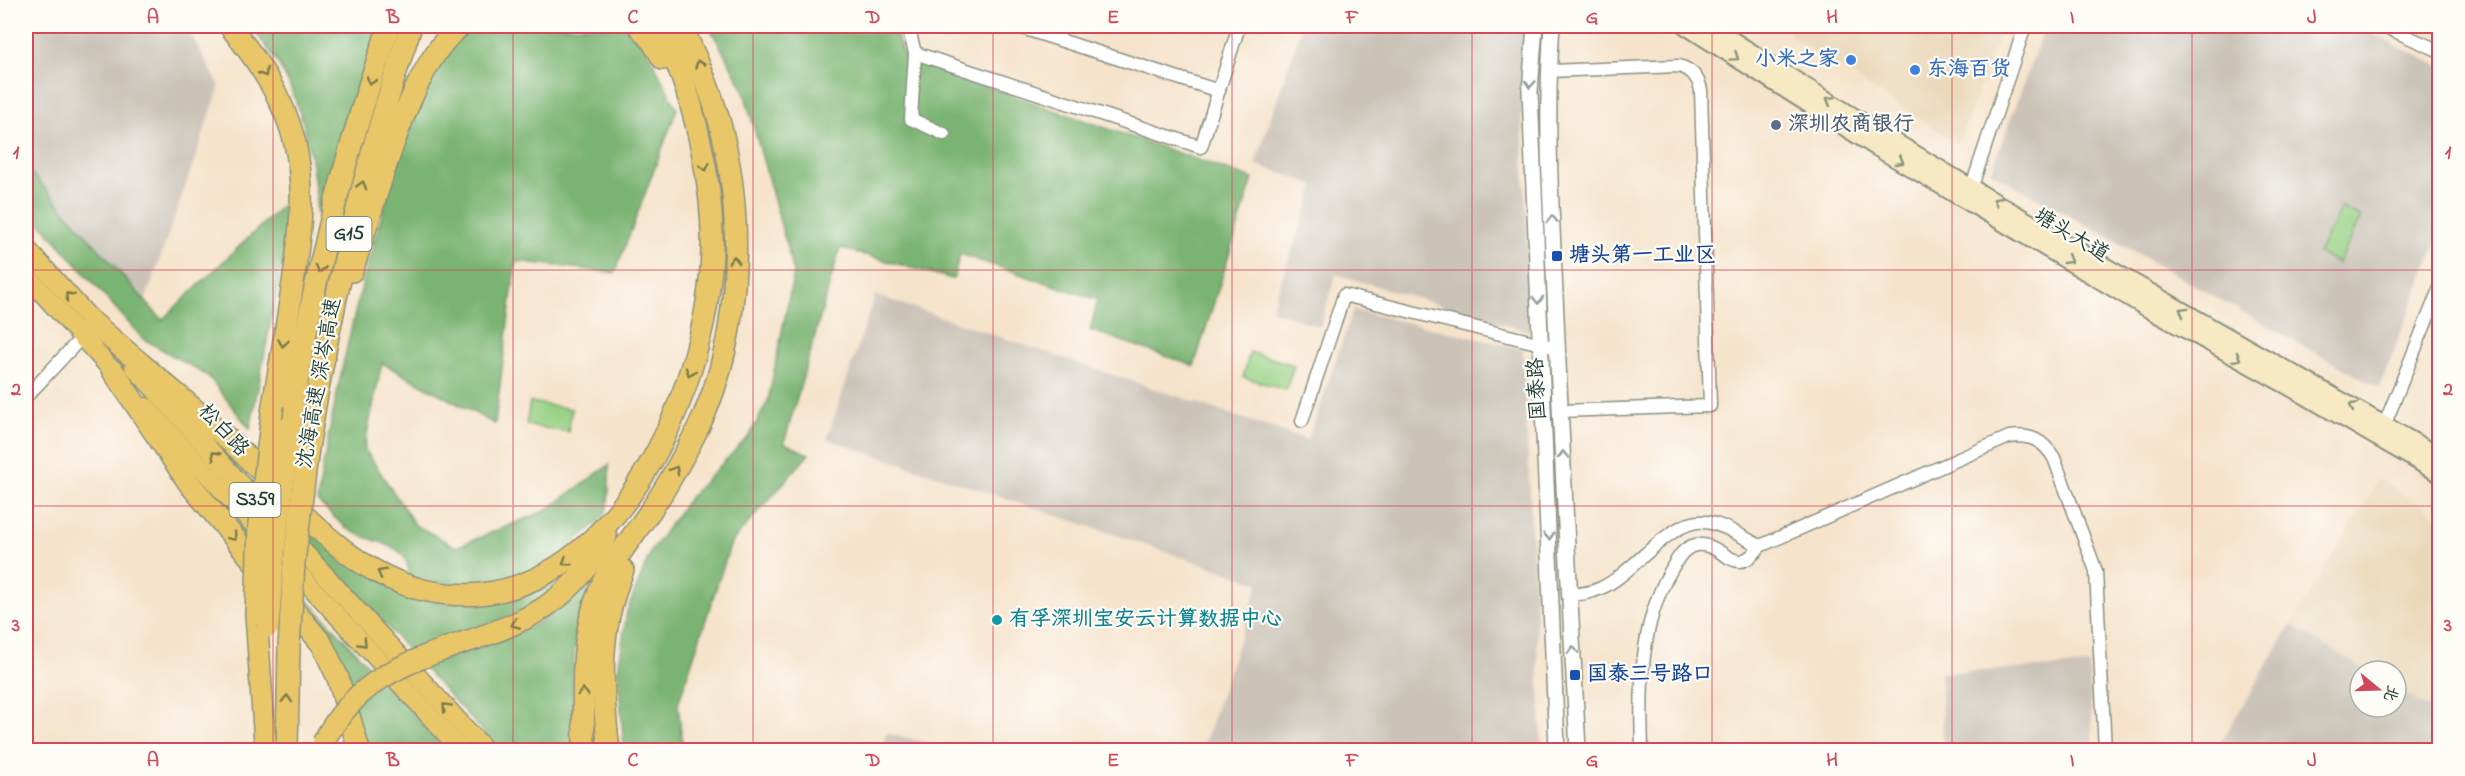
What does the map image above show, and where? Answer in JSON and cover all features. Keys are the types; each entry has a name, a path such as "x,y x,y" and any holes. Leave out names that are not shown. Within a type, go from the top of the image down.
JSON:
{"highway":[{"path":"230,26 261,67 287,118 302,185 299,244 273,405 259,524 265,747"},
{"name":"沈海高速 深岑高速","path":"262,621 290,426 307,327 352,142 389,26"},
{"name":"沈海高速 深岑高速","path":"287,750 289,647 294,563 308,448 323,357 359,192 411,26"},
{"path":"323,357 410,103 427,65 441,45 460,26"},
{"path":"639,26 652,41 691,110"},
{"path":"322,747 344,709 372,683 412,661 499,631 534,616 566,592 581,577 595,557 667,429 688,377 705,316 712,251 711,204 707,175 676,62 659,26"},
{"path":"584,750 583,664 592,612 610,568 644,520 684,453 713,391 726,342 734,267 731,186 720,127 701,69 681,26"},
{"path":"88,330 232,443 327,537 367,566 407,585 428,591 461,594 483,593 525,584 564,564 603,531 622,506"},
{"path":"113,371 199,496 311,627 338,678 359,750"},
{"path":"609,750 602,686 604,636 616,586 644,520"}],"main road":[{"name":"塘头大道","path":"1686,26 1785,90 1969,193"},
{"name":"塘头大道","path":"1710,26 2152,311 2382,432 2439,457"},
{"name":"松白路","path":"26,248 88,330 113,371 461,750"},
{"name":"松白路","path":"26,275 88,330 485,750"},
{"name":"塘头大道","path":"2382,432 2439,474"}],"street":[{"path":"908,26 915,53 911,118 944,134"},
{"path":"1016,26 1219,91"},
{"path":"915,53 1201,147 1239,26"},
{"name":"国泰路","path":"1535,26 1530,91 1557,750"},
{"name":"国泰路","path":"1552,26 1549,71 1549,140 1557,348 1578,750"},
{"path":"1969,193 2025,26"},
{"path":"2384,26 2439,51"},
{"path":"1549,71 1679,66 1686,68 1696,77 1701,90 1710,406 1560,411"},
{"path":"2382,432 2439,287"},
{"path":"1302,421 1344,295 1557,348"},
{"path":"26,397 88,330"},
{"path":"1642,750 1640,706 1645,642 1653,611 1680,554 1697,545 1707,546 1730,560 1738,562 1747,560 1760,546 2009,437 2023,435 2036,438 2047,447 2054,458 2096,571 2105,750"},
{"path":"1570,595 1603,588 1685,525 1703,522 1720,526 1760,546"}],"shaded area":[{"path":"26,26 186,26 220,86 145,302 26,167"},
{"name":"塘头第一工业区","path":"1302,26 1524,26 1521,100 1531,332 1336,274 1320,327 1271,310 1315,185 1255,164"},
{"name":"东海百货","path":"1794,26 1991,26 2002,30 1958,144 1790,35"},
{"path":"2045,26 2355,26 2439,66 2439,236 2379,388 1991,172"},
{"path":"875,295 1308,440 1353,310 1523,349 1542,750 1202,750 1259,583 827,439"},
{"path":"2379,479 2439,516 2439,693 2430,709 2408,695 2408,659 2348,660 2291,625"},
{"path":"2291,625 2348,660 2348,719 2408,719 2408,695 2430,709 2439,693 2439,750 2216,750"},
{"path":"2089,665 2093,750 1944,750 1940,673"},
{"path":"887,733 959,750 880,750"}],"green space":[{"path":"250,26 378,26 317,214 311,158 296,100 277,61"},
{"path":"474,26 623,26 645,46 677,109 615,273 516,261 495,424 382,363 364,448 415,525 456,547 545,511 609,465 609,495 606,511 587,532 561,552 521,574 479,584 456,584 433,582 409,576 408,564 396,550 348,529 317,501 331,420 357,302 405,142 431,77 457,41"},
{"path":"709,26 894,26 904,58 1253,179 1194,366 1090,330 1098,300 960,254 953,279 840,248 784,443 809,454 731,543 678,704 683,750 624,750 618,671 627,611 651,551 689,498 749,436 768,401 794,272 743,88"},
{"path":"26,167 162,320 286,202 285,250 250,429 208,376 142,338 26,207"},
{"path":"2341,208 2361,217 2338,263 2318,253"},
{"path":"1250,352 1294,365 1286,390 1243,377"},
{"path":"530,402 572,409 568,432 526,425"},
{"path":"192,474 446,750 367,750 345,676"},
{"path":"312,535 426,601 466,603 505,599 542,587 577,566 545,597 513,615 410,652 310,544"},
{"path":"595,574 586,595 576,639 573,683 573,750 500,750 421,665 494,643 539,622 578,593"}],"place":[{"name":"小米之家","path":"1851,60"},
{"name":"东海百货","path":"1915,70"},
{"name":"深圳农商银行","path":"1776,125"},
{"name":"塘头第一工业区","path":"1557,256"},
{"name":"有孚深圳宝安云计算数据中心","path":"997,620"},
{"name":"国泰三号路口","path":"1575,675"}]}
